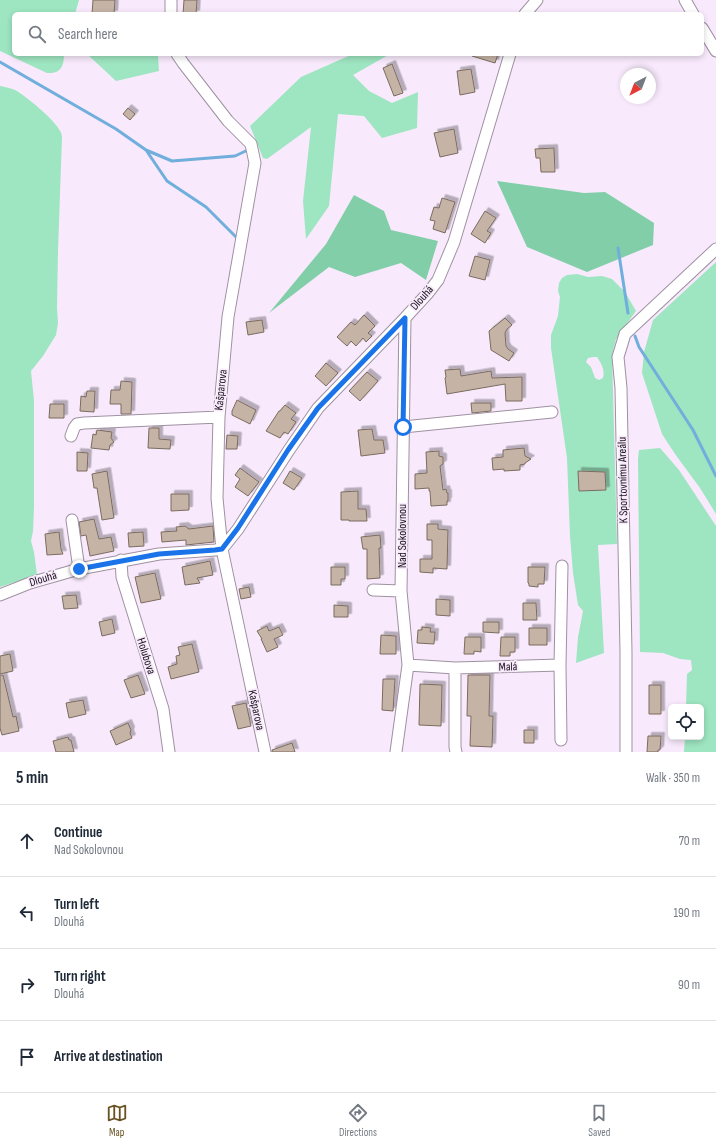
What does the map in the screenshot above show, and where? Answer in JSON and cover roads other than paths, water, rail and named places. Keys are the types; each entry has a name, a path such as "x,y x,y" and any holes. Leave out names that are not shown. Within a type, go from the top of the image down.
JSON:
{"street":[{"path":"171,0 171,12"},
{"path":"527,12 537,0"},
{"path":"685,0 692,12"},
{"path":"704,31 716,51"},
{"name":"Kašparova","path":"178,56 228,121 251,144 255,163 228,317 218,417 217,498 222,549 265,752"},
{"name":"Dlouhá","path":"0,595 30,582 121,560 159,554 222,549 238,528 288,450 318,408 405,318 438,280 454,242 509,56"},
{"name":"K Sportovnímu Areálu","path":"626,752 622,395 618,357 625,334 716,249"},
{"name":"Nad Sokolovnou","path":"396,752 408,665 402,591 405,318"},
{"path":"403,427 552,412"},
{"path":"71,436 77,424 84,423 218,417"},
{"path":"72,520 79,569"},
{"name":"Holubova","path":"121,560 122,577 163,709 169,752"},
{"path":"561,740 560,665 562,566"},
{"path":"373,590 402,591"},
{"name":"Malá","path":"408,665 455,668 560,665"},
{"path":"455,668 456,752"}],"waterway":[{"path":"0,62 116,129 146,150 167,181 206,207 236,237"},
{"path":"146,150 172,161 235,156 250,149"},
{"path":"618,248 628,313"},
{"path":"635,336 639,347 693,430 716,476"}]}
